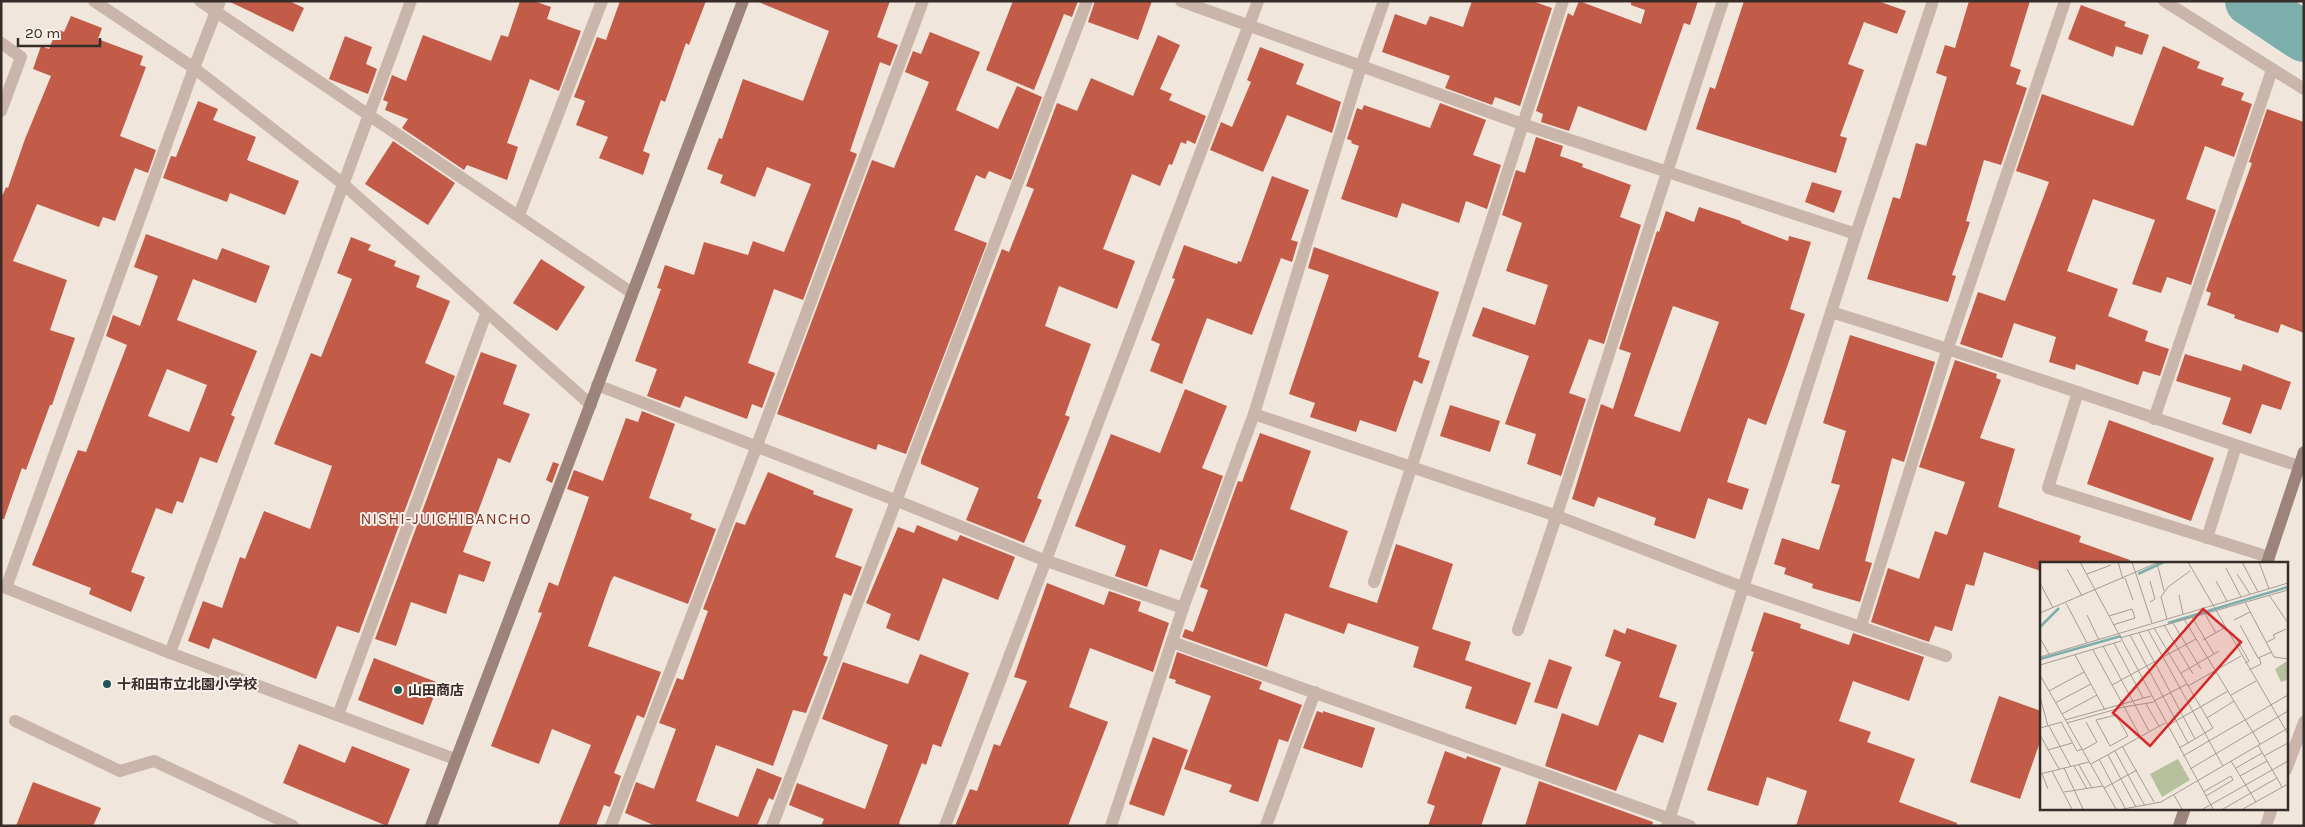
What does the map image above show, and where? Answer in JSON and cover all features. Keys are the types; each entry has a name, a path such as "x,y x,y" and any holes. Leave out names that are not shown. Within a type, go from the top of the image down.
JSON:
{"street":[{"path":"94,1 194,68 342,183 486,314 591,405"},
{"path":"200,1 218,7 367,116 519,215 632,293"},
{"path":"170,653 342,183 411,1"},
{"path":"519,215 602,1"},
{"path":"433,825 455,759 743,1"},
{"path":"611,826 756,448 923,1"},
{"path":"772,826 896,500 990,261 1087,1"},
{"path":"1181,1 1522,124 1856,234"},
{"path":"944,826 1258,1"},
{"path":"1111,826 1183,608 1254,414 1361,66 1384,1"},
{"path":"1374,582 1563,1"},
{"path":"1518,630 1557,516 1666,170 1723,1"},
{"path":"1668,822 1745,588 1856,234 1933,1"},
{"path":"1861,626 1948,348 2065,1"},
{"path":"2164,1 2304,89"},
{"path":"218,7 4,587 170,653 455,759"},
{"path":"1,43 21,57 1,111"},
{"path":"2154,419 2272,70"},
{"path":"1831,312 1948,348 2154,419 2299,466"},
{"path":"338,715 486,314"},
{"path":"597,385 756,448 896,500 1044,560 1183,608"},
{"path":"2078,392 2048,488 2207,538 2268,560 2304,452"},
{"path":"1254,414 1557,516 1745,588 1946,656"},
{"path":"2207,538 2236,446"},
{"path":"1172,642 1315,692 1668,822 1690,826"},
{"path":"1266,826 1315,692"},
{"path":"15,721 120,771 154,761 294,826"},
{"path":"2288,765 2304,722"},
{"path":"2179,826 2184,810"},
{"path":"2266,826 2271,810"}],"building":[{"path":"228,1 289,1 304,8 293,32"},
{"path":"520,1 534,1 551,7 547,19 581,31 559,91 530,79 507,143 518,147 507,180 467,165 464,170 402,128 408,119 385,110 388,102 383,100 392,75 406,81 423,35 491,61 501,35 508,37"},
{"path":"620,1 706,1 689,45 686,43 665,102 661,100 643,151 650,154 643,175 599,158 608,137 576,125 585,101 574,97 597,37 606,40"},
{"path":"756,1 890,1 877,37 898,45 890,66 880,62 850,151 857,154 803,300 774,289 748,363 775,373 762,408 752,404 747,419 685,396 680,408 647,396 657,369 635,361 661,289 657,288 665,265 694,275 704,242 748,255 753,241 784,252 811,184 767,167 755,197 720,183 723,175 707,169 719,138 722,139 743,79 803,101 829,31"},
{"path":"1013,1 1078,1 1072,17 1064,14 1034,90 986,70"},
{"path":"1095,1 1152,1 1138,40 1088,22"},
{"path":"1472,1 1532,1 1552,8 1520,106 1495,97 1492,105 1445,88 1450,76 1382,52 1395,14 1426,25 1430,16 1463,27"},
{"path":"1579,1 1641,24 1645,10 1631,5 1631,1 1698,1 1690,25 1684,23 1646,131 1578,106 1569,131 1541,122 1543,114 1536,111 1568,13 1573,16"},
{"path":"1744,1 1878,1 1906,11 1897,34 1864,22 1848,64 1864,70 1840,136 1847,138 1836,173 1696,129 1710,87 1715,89"},
{"path":"1969,1 2030,1 2010,66 2021,70 2016,84 2027,88 2001,165 1984,160 1966,221 1970,222 1952,275 1956,276 1948,302 1867,279 1893,197 1900,199 1916,143 1926,146 1947,77 1936,73 1945,45 1955,48"},
{"path":"2081,5 2126,22 2124,26 2149,35 2142,55 2116,46 2113,57 2068,39"},
{"path":"71,16 102,28 98,39 143,56 140,65 146,67 120,136 156,150 148,173 135,168 115,221 103,217 99,227 37,204 13,261 67,280 50,330 75,338 52,405 50,405 26,470 22,468 4,519 1,519 1,199 6,187 8,188 25,139 51,76 33,69 41,46 49,49 57,29 64,32"},
{"path":"930,32 980,52 956,110 998,129 1017,86 1042,97 1011,180 989,171 985,179 976,175 954,230 987,243 906,454 878,444 876,450 777,414 872,160 894,168 929,82 905,72 913,51 921,54"},
{"path":"1158,35 1180,45 1160,89 1172,94 1169,100 1206,116 1195,144 1187,140 1186,144 1181,142 1172,165 1169,164 1160,186 1132,174 1103,249 1135,261 1117,309 1059,286 1045,326 1091,344 1065,415 1070,417 1037,498 1042,500 1024,543 966,520 979,488 921,464 921,460 1002,249 1009,252 1034,189 1026,186 1057,103 1077,111 1091,78 1133,96"},
{"path":"345,36 372,47 366,64 377,69 368,94 329,79"},
{"path":"2163,46 2200,62 2197,68 2224,78 2221,85 2244,93 2241,100 2252,104 2234,157 2205,146 2186,199 2216,210 2191,285 2167,277 2161,293 2132,284 2155,220 2093,199 2067,271 2118,289 2108,316 2148,331 2145,341 2169,349 2160,376 2143,371 2138,385 2076,364 2075,370 2049,362 2056,337 2014,323 2002,358 1960,344 1978,292 2005,301 2049,182 2016,171 2042,94 2133,126"},
{"path":"1260,47 1304,64 1296,84 1341,102 1332,133 1287,115 1263,172 1210,150 1221,122 1232,127 1251,82 1247,80"},
{"path":"198,101 218,109 213,120 256,137 247,160 299,181 285,215 230,193 227,202 163,178 171,156 176,157"},
{"path":"1440,103 1486,120 1473,155 1501,165 1487,209 1466,201 1459,223 1402,203 1397,218 1341,199 1359,146 1347,139 1357,108 1362,110 1364,105 1430,128"},
{"path":"2267,109 2304,122 2304,333 2281,324 2278,333 2234,318 2235,315 2207,305 2211,293 2206,291 2252,163 2249,162"},
{"path":"1536,137 1563,146 1560,156 1583,164 1582,167 1631,185 1620,217 1641,225 1604,344 1589,339 1569,393 1586,399 1561,476 1527,464 1536,434 1505,424 1529,356 1472,336 1483,307 1535,325 1548,285 1506,271 1522,223 1502,215 1516,170 1525,173"},
{"path":"393,141 455,183 428,225 365,184"},
{"path":"1272,176 1309,190 1291,240 1298,242 1292,262 1281,258 1252,335 1207,318 1182,384 1150,371 1160,344 1151,340 1175,279 1172,278 1184,245 1237,264 1238,261 1241,262"},
{"path":"1812,182 1842,191 1834,213 1805,202"},
{"path":"1699,207 1741,221 1741,223 1788,241 1789,236 1811,242 1790,309 1805,314 1788,364 1766,425 1748,418 1727,482 1749,489 1742,510 1708,498 1695,539 1654,525 1656,518 1598,497 1594,507 1572,499 1601,404 1613,409 1631,353 1619,349 1657,231 1659,232 1666,211 1694,222","holes":["1673,306 1719,322 1680,432 1634,416"]},
{"path":"146,234 217,260 222,248 270,266 256,303 193,279 177,320 257,351 231,415 235,417 217,463 200,457 183,503 177,501 172,514 156,508 131,572 145,577 131,612 89,594 91,588 32,565 78,450 86,452 127,345 106,336 113,315 140,326 158,276 134,267","holes":["167,369 207,385 189,432 148,416"]},
{"path":"351,237 371,245 368,250 396,261 394,266 420,276 416,287 450,301 425,363 455,376 359,633 337,626 316,679 213,638 209,649 188,641 203,601 222,608 240,557 245,559 264,511 310,529 332,466 274,444 311,353 321,357 352,279 337,273"},
{"path":"1314,247 1439,292 1418,357 1430,361 1422,384 1414,380 1396,432 1360,420 1356,432 1310,417 1315,403 1289,394 1329,275 1308,268"},
{"path":"541,259 585,287 557,331 513,303"},
{"path":"1850,335 1935,362 1904,462 1892,458 1865,561 1872,563 1860,602 1812,588 1813,584 1784,574 1786,568 1774,564 1782,538 1819,550 1840,485 1831,483 1846,431 1823,423"},
{"path":"481,352 517,365 503,404 530,414 510,463 498,458 463,552 491,562 484,582 459,574 446,614 411,602 396,646 375,639"},
{"path":"2185,354 2241,371 2243,364 2291,382 2281,410 2262,404 2251,434 2222,424 2231,398 2176,381"},
{"path":"1955,360 1997,374 1996,378 2001,380 1980,438 2015,449 1998,507 2081,536 2079,542 2130,560 2129,562 2040,562 2040,571 1984,552 1974,586 1966,584 1952,631 1935,626 1929,642 1871,622 1888,568 1919,579 1935,531 1947,535 1965,482 1919,467"},
{"path":"1185,389 1227,406 1202,468 1223,476 1192,561 1160,549 1147,587 1115,576 1126,546 1075,526 1111,434 1160,453"},
{"path":"1450,405 1500,421 1490,452 1440,436"},
{"path":"642,411 675,424 649,498 692,514 690,519 716,529 688,604 614,576 611,581 588,646 661,672 644,718 637,715 614,773 621,776 610,807 604,805 596,826 558,826 591,745 552,729 539,764 491,746 542,613 538,612 549,582 558,586 589,497 567,489 574,470 603,481 626,418 638,422"},
{"path":"2109,420 2214,458 2191,521 2087,484"},
{"path":"1260,433 1311,451 1290,509 1348,531 1329,587 1377,603 1396,544 1453,564 1432,629 1471,642 1465,660 1531,683 1516,725 1465,708 1472,687 1413,667 1419,647 1348,623 1344,634 1285,613 1267,667 1182,637 1185,629 1193,632 1208,590 1200,587 1238,481 1242,482"},
{"path":"553,462 559,464 552,483 546,480"},
{"path":"768,472 814,491 813,494 853,509 835,557 862,567 851,596 844,593 823,655 828,657 806,713 793,710 773,766 716,745 696,801 738,817 757,768 782,778 773,800 769,798 757,826 656,826 625,813 636,782 654,789 676,729 659,723 677,678 683,680 708,611 703,609 736,522 745,525"},
{"path":"917,525 957,541 960,535 1015,557 998,600 943,578 919,641 886,628 891,614 866,603 898,527 914,533"},
{"path":"1047,583 1104,605 1109,591 1141,602 1138,611 1169,623 1153,672 1090,648 1069,707 1108,722 1068,826 955,826 970,789 977,791 994,744 1000,746 1027,681 1014,677"},
{"path":"1764,612 1801,624 1800,628 1849,645 1853,633 1924,657 1909,701 1853,681 1839,721 1871,732 1867,742 1915,759 1899,802 1957,823 1957,826 1796,826 1807,791 1767,777 1758,806 1707,790 1754,652 1751,651"},
{"path":"1627,628 1677,645 1659,697 1677,703 1663,743 1639,734 1616,791 1545,766 1562,713 1598,726 1621,662 1605,656 1614,629 1625,634"},
{"path":"1177,652 1262,682 1259,689 1302,705 1288,742 1279,739 1258,802 1229,792 1232,785 1184,769 1211,696 1175,683 1176,680 1169,678"},
{"path":"920,654 969,673 941,747 933,744 926,765 922,763 899,823 902,826 821,826 824,819 789,805 797,783 865,809 888,745 822,719 843,662 908,684"},
{"path":"374,658 439,683 423,725 358,700"},
{"path":"1549,659 1572,667 1557,709 1534,702"},
{"path":"1999,696 2040,711 2040,742 2020,799 1970,782"},
{"path":"1317,711 1323,713 1323,711 1375,728 1362,768 1303,748"},
{"path":"1153,737 1188,750 1164,816 1129,804"},
{"path":"299,744 345,763 352,746 410,769 387,826 283,783"},
{"path":"1445,751 1466,759 1467,756 1501,768 1481,826 1428,826 1435,806 1427,803"},
{"path":"1539,781 1653,822 1652,826 1525,826"},
{"path":"33,782 101,808 93,826 16,826"}],"waterway":[{"path":"2250,1 2304,37"}],"place":[{"name":"十和田市立北園小学校","path":"107,684"},
{"name":"山田商店","path":"398,690"}],"district":[{"name":"NISHI-JUICHIBANCHO","path":"446,518"}]}
